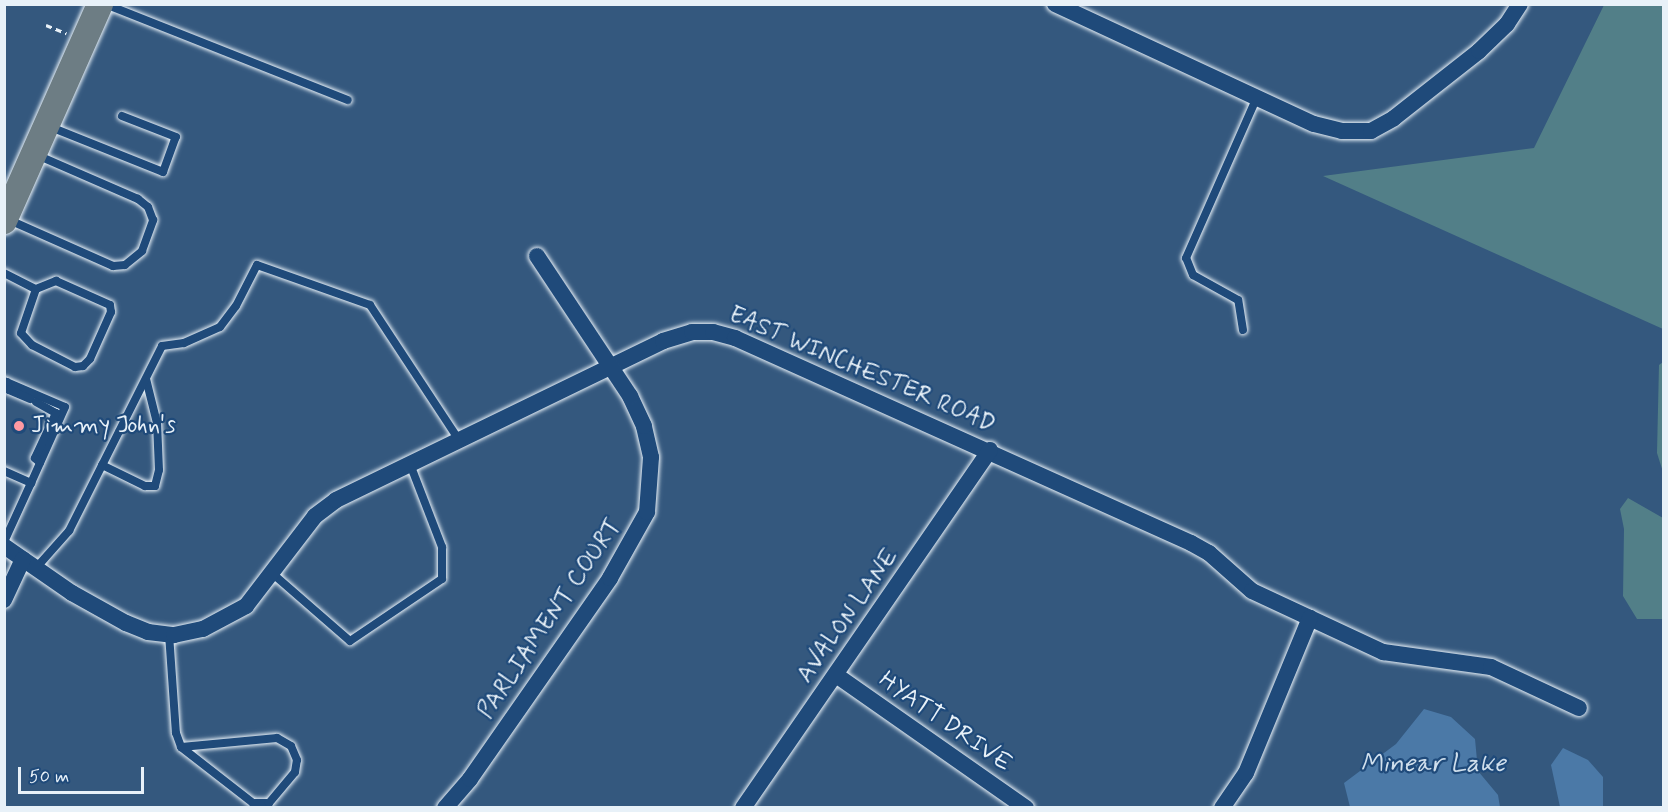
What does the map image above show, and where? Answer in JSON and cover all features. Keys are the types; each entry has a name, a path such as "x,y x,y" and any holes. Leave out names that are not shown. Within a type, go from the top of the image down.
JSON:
{"main road":[{"path":"5,220 100,4"}],"street":[{"path":"1055,4 1314,124 1342,131 1371,131 1394,118 1479,51 1507,24 1520,4"},
{"name":"PARLIAMENT COURT","path":"445,807 470,779 610,578 647,512 651,458 644,426 630,396 608,368 537,256"},
{"name":"EAST WINCHESTER ROAD","path":"4,544 29,564 126,623 148,632 169,634 203,629 225,620 246,606 273,574 315,516 336,501 663,341 692,332 713,332 735,338 990,450 1191,543 1209,553 1252,591 1394,655 1491,667 1579,708"},
{"name":"AVALON LANE","path":"743,807 990,450"},
{"path":"4,600 29,564"},
{"path":"1222,807 1246,773 1310,618"},
{"name":"HYATT DRIVE","path":"836,675 1026,807"}],"lane":[{"path":"105,4 348,100"},
{"path":"1243,330 1238,300 1193,275 1186,258 1257,97"},
{"path":"47,125 163,172 176,137 122,116"},
{"path":"5,220 113,266 135,260 148,237 153,220 138,199 34,154"},
{"path":"29,564 69,531 162,346 184,343 220,327 236,306 256,265 370,305 459,440"},
{"path":"4,273 36,289 56,281 104,299 111,312 90,359 83,366 75,367 32,345 21,333 36,289"},
{"path":"102,465 145,486 154,486 159,470 157,423 146,379"},
{"path":"6,382 9,390 56,413 35,458 40,463"},
{"path":"4,544 65,407 6,382"},
{"path":"273,574 350,641 442,579 442,547 410,464"},
{"path":"4,471 31,483"},
{"path":"169,634 176,733 181,747 253,803 269,803 295,772 297,760 291,746 278,738 181,747"}],"green space":[{"path":"1604,5 1663,5 1663,329 1323,176 1534,148"},
{"path":"1663,362 1663,472 1657,453 1659,365"},
{"path":"1628,498 1663,518 1663,619 1637,619 1623,596 1624,529 1620,509"}],"water":[{"name":"Minear Lake","path":"1424,709 1451,717 1475,739 1478,771 1498,795 1500,807 1350,807 1344,783 1396,744"},
{"path":"1563,748 1588,760 1603,777 1603,807 1560,807 1551,765"}],"place":[{"name":"Jimmy John's","path":"19,426"}]}
